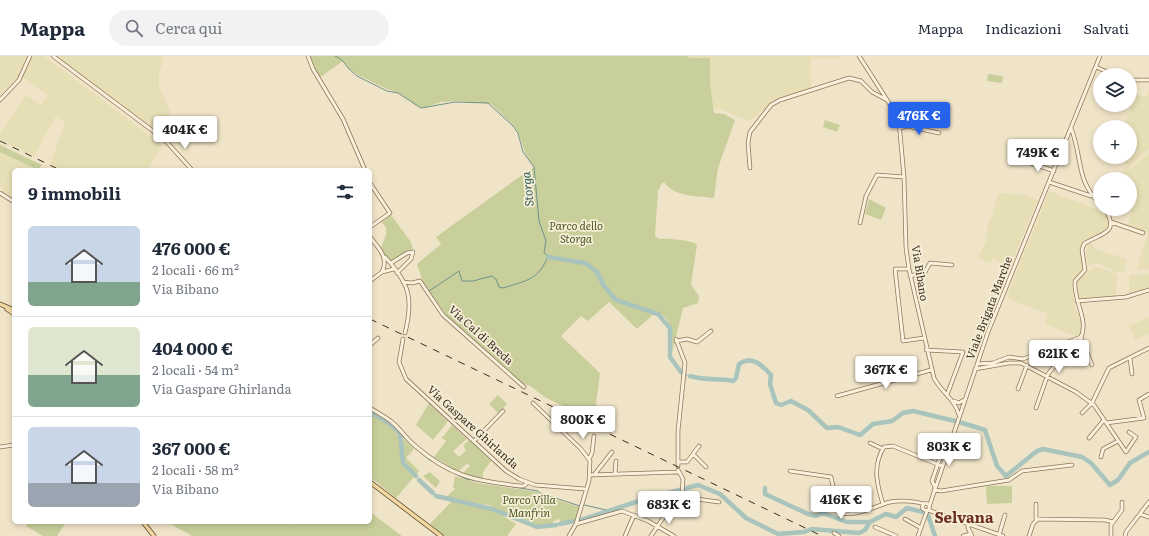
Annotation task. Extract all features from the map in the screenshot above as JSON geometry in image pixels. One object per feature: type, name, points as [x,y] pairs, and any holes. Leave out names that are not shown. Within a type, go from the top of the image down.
[{"type":"main road","points":[[1,305],[12,310]]},
{"type":"main road","points":[[1,305],[12,313]]},
{"type":"main road","points":[[372,484],[441,536]]},
{"type":"main road","points":[[145,524],[154,536]]},
{"type":"street","points":[[0,100],[19,80],[30,56]]},
{"type":"street","points":[[53,56],[165,140],[190,168]]},
{"type":"street","points":[[308,56],[313,69],[343,119],[363,168]]},
{"type":"street","name":"Via Bibano","points":[[859,56],[896,114],[900,128],[904,177],[906,248],[910,276],[926,350],[931,370],[938,386],[962,409]]},
{"type":"street","name":"Viale Brigata Marche","points":[[918,536],[964,400],[1001,299],[1050,182],[1100,56]]},
{"type":"street","points":[[750,168],[748,143],[750,132],[760,117],[777,101],[849,78],[861,81],[872,92],[888,100]]},
{"type":"street","points":[[1137,80],[1149,80]]},
{"type":"street","points":[[900,128],[907,126],[939,133]]},
{"type":"street","points":[[1071,128],[1078,149],[1084,182],[1088,192],[1093,197]]},
{"type":"street","points":[[1026,161],[1054,171]]},
{"type":"street","points":[[860,223],[866,196],[877,175],[904,177]]},
{"type":"street","points":[[1050,182],[1091,196]]},
{"type":"street","points":[[372,186],[390,213],[372,226]]},
{"type":"street","points":[[0,192],[12,201]]},
{"type":"street","points":[[1092,365],[1081,337],[1084,325],[1077,301],[1075,281],[1085,268],[1083,246],[1086,242],[1104,235],[1109,229],[1111,222],[1108,216]]},
{"type":"street","points":[[1111,222],[1143,233]]},
{"type":"street","points":[[372,240],[397,273],[407,291],[410,307],[405,333]]},
{"type":"street","points":[[390,264],[407,253],[414,252],[411,259],[397,273]]},
{"type":"street","points":[[382,272],[385,265],[384,257]]},
{"type":"street","name":"Via Bibano","points":[[910,276],[925,272],[930,263],[952,265]]},
{"type":"street","points":[[372,280],[382,272],[394,269]]},
{"type":"street","points":[[909,269],[895,269],[903,341],[924,338]]},
{"type":"street","name":"Via Cal di Breda","points":[[403,282],[412,283],[420,281],[443,315],[524,387]]},
{"type":"street","points":[[407,291],[412,283]]},
{"type":"street","points":[[1077,301],[1126,297],[1149,290]]},
{"type":"street","points":[[651,536],[672,504],[681,497],[683,488],[682,478],[678,467],[678,431],[685,364],[676,340],[687,339],[698,342],[711,332]]},
{"type":"street","points":[[977,364],[993,363],[1009,357],[1023,359],[1081,337]]},
{"type":"street","points":[[372,343],[378,338]]},
{"type":"street","name":"Via Gaspare Ghirlanda","points":[[403,339],[399,356],[400,367],[408,382],[510,474],[527,484],[573,488],[585,491]]},
{"type":"street","points":[[1082,413],[1092,403],[1109,368],[1149,348]]},
{"type":"street","points":[[926,350],[963,352],[947,395]]},
{"type":"street","points":[[1036,408],[1047,376],[1061,358],[1073,364]]},
{"type":"street","points":[[1130,358],[1132,374]]},
{"type":"street","points":[[1020,363],[1023,359]]},
{"type":"street","points":[[975,370],[1009,363],[1020,363],[1076,392],[1092,403],[1129,455]]},
{"type":"street","points":[[1018,388],[1027,366]]},
{"type":"street","points":[[837,396],[931,370]]},
{"type":"street","points":[[1106,423],[1144,418],[1139,400],[1149,394]]},
{"type":"street","name":"Via Bibano","points":[[951,399],[957,408],[959,416]]},
{"type":"street","points":[[955,402],[959,403],[964,400]]},
{"type":"street","points":[[533,403],[589,459],[592,475]]},
{"type":"street","points":[[957,408],[962,409]]},
{"type":"street","points":[[372,409],[394,423],[412,443],[429,457],[466,478],[484,482],[520,486],[527,484]]},
{"type":"street","points":[[474,441],[503,411]]},
{"type":"street","points":[[1089,438],[1104,420]]},
{"type":"street","points":[[1126,452],[1136,437],[1129,432]]},
{"type":"street","points":[[589,459],[592,453],[594,436]]},
{"type":"street","points":[[1101,457],[1104,448],[1118,441]]},
{"type":"street","name":"Viale Brigata Marche","points":[[934,490],[932,481],[937,464],[944,446],[950,443]]},
{"type":"street","points":[[870,444],[883,449]]},
{"type":"street","points":[[0,447],[12,445]]},
{"type":"street","points":[[883,504],[876,475],[878,461],[883,449],[888,445],[942,466]]},
{"type":"street","points":[[592,475],[678,467],[687,462],[699,446]]},
{"type":"street","points":[[569,536],[576,524],[585,491],[592,475],[612,452]]},
{"type":"street","points":[[693,454],[706,467]]},
{"type":"street","points":[[615,474],[616,461]]},
{"type":"street","points":[[934,490],[941,491],[1009,480],[1022,471],[1072,465]]},
{"type":"street","points":[[790,471],[831,477],[838,510],[840,512],[853,514],[893,501],[919,502],[927,508],[1003,536]]},
{"type":"street","points":[[681,497],[719,502]]},
{"type":"street","points":[[1111,536],[1113,522],[1122,510],[1122,502]]},
{"type":"street","points":[[1125,536],[1126,532],[1149,502]]},
{"type":"street","points":[[1029,536],[1036,520],[1036,504]]},
{"type":"street","points":[[576,524],[618,512],[634,515],[674,536]]},
{"type":"street","points":[[1140,514],[1149,517]]},
{"type":"street","points":[[625,536],[634,515]]},
{"type":"street","points":[[999,534],[1005,515]]},
{"type":"street","points":[[905,519],[921,528]]},
{"type":"street","points":[[1036,520],[1105,520],[1113,522]]},
{"type":"street","points":[[963,536],[971,535],[968,524]]},
{"type":"street","points":[[875,528],[896,536]]},
{"type":"street","points":[[834,533],[839,536]]},
{"type":"shaded area","points":[[0,56],[44,56],[162,145],[148,168],[59,168],[50,164],[65,123],[56,116],[34,156],[0,140],[0,133],[26,95],[41,105],[48,96],[20,75],[0,95]]},
{"type":"shaded area","points":[[57,56],[164,56],[159,75],[159,86],[170,111],[169,120],[161,134],[168,138],[166,140]]},
{"type":"shaded area","points":[[687,56],[838,56],[841,58],[811,59],[811,90],[780,102],[778,99],[772,101],[759,115],[748,121],[721,109],[714,109],[710,82]]},
{"type":"shaded area","points":[[1149,90],[1149,149],[1137,159],[1137,120],[1126,120],[1129,112],[1137,112],[1137,95],[1146,97]]},
{"type":"shaded area","points":[[0,152],[34,168],[12,168],[12,198],[4,194],[0,184]]},
{"type":"shaded area","points":[[1149,153],[1149,269],[1136,270],[1148,233],[1128,226],[1131,216],[1137,216],[1137,172],[1121,172],[1126,166],[1131,168]]},
{"type":"shaded area","points":[[1049,191],[1093,208],[1093,216],[1106,216],[1108,225],[1106,230],[1087,239],[1080,248],[1083,269],[1073,279],[1072,285],[1075,307],[1082,323],[1082,329],[1078,337],[1045,324],[1048,314],[1011,300],[1007,296]]},
{"type":"shaded area","points":[[998,193],[1024,195],[1038,200],[1010,266],[993,259],[991,263],[978,258],[986,241],[988,223],[992,217]]},
{"type":"shaded area","points":[[1091,242],[1095,249],[1127,259],[1124,272],[1116,272],[1097,263],[1089,266],[1086,255],[1087,244]]},
{"type":"shaded area","points":[[1098,267],[1117,274],[1116,296],[1079,299],[1076,284],[1078,279],[1093,268]]},
{"type":"shaded area","points":[[1149,274],[1149,287],[1129,294],[1129,275]]},
{"type":"shaded area","points":[[1149,317],[1149,334],[1135,340],[1129,326]]},
{"type":"green space","name":"Parco dello Storga","points":[[309,56],[688,56],[689,58],[710,58],[710,82],[714,113],[724,114],[735,120],[718,168],[714,198],[680,193],[669,188],[665,183],[662,183],[658,191],[655,236],[659,239],[673,239],[695,243],[697,245],[691,285],[699,296],[698,303],[683,308],[672,353],[672,332],[668,321],[664,316],[650,309],[649,312],[654,314],[637,329],[609,302],[588,321],[581,316],[561,336],[600,373],[594,420],[546,398],[530,386],[522,383],[449,319],[423,282],[417,264],[441,244],[436,237],[534,167],[525,153],[519,134],[514,126],[491,104],[457,101],[441,102],[423,108],[415,105],[399,93],[389,90],[358,75],[348,68],[343,61],[319,78]]},
{"type":"green space","points":[[988,74],[1003,76],[1002,83],[987,81]]},
{"type":"green space","points":[[825,120],[840,125],[837,132],[823,127]]},
{"type":"green space","points":[[0,145],[42,165],[40,168],[34,168],[0,152]]},
{"type":"green space","points":[[869,199],[886,208],[881,220],[865,214]]},
{"type":"green space","points":[[391,215],[411,242],[413,249],[391,262],[381,250],[387,232],[381,222]]},
{"type":"green space","points":[[498,395],[507,404],[498,413],[489,404]]},
{"type":"green space","points":[[429,403],[448,421],[433,440],[416,425]]},
{"type":"green space","points":[[372,414],[391,427],[414,449],[406,458],[419,471],[396,498],[372,479]]},
{"type":"green space","points":[[452,425],[467,439],[453,451],[459,457],[466,450],[463,446],[469,440],[491,461],[483,472],[483,481],[462,474],[470,466],[467,463],[458,472],[434,457],[446,441],[442,438]]},
{"type":"green space","points":[[430,472],[440,481],[436,488],[423,476]]},
{"type":"green space","name":"Parco Villa Manfrin","points":[[455,476],[477,483],[538,492],[538,494],[580,507],[576,519],[561,522],[559,519],[553,521],[553,524],[541,526],[509,516],[489,505],[449,499],[447,496],[455,489],[453,487]]},
{"type":"green space","points":[[986,486],[1012,486],[1012,503],[987,504]]},
{"type":"green space","points":[[452,501],[497,512],[516,524],[507,536],[444,536],[430,524]]},
{"type":"green space","points":[[372,514],[402,536],[192,536],[171,524],[292,524],[291,526],[292,524],[372,524]]},
{"type":"green space","points":[[28,524],[65,524],[57,536],[43,536],[26,526]]},
{"type":"waterway","name":"Storga","points":[[335,56],[342,60],[357,76],[387,91],[398,93],[421,108],[455,102],[488,103],[513,126],[518,133],[523,152],[534,167],[539,221],[546,241],[544,252],[548,257],[540,271],[525,281],[503,288],[499,287],[496,279],[492,276],[473,281],[462,281],[459,271],[429,291]]},
{"type":"waterway","points":[[548,257],[585,263],[597,272],[604,286],[616,300],[658,314],[670,328],[670,357],[685,375]]},
{"type":"waterway","points":[[690,376],[733,381],[736,378],[739,364],[744,361],[756,362],[771,375],[770,384],[776,403],[781,405],[791,401],[808,410],[827,428],[838,427],[860,435],[873,424],[892,421],[903,413],[913,411],[955,421]]},
{"type":"waterway","points":[[372,413],[387,422],[400,433],[403,463],[416,476]]},
{"type":"waterway","points":[[959,422],[985,430],[997,466],[1006,476],[1037,451],[1043,449],[1082,457],[1091,463],[1110,485],[1118,480],[1130,463],[1149,452]]},
{"type":"waterway","points":[[401,435],[408,441]]},
{"type":"waterway","points":[[413,446],[431,461]]},
{"type":"waterway","points":[[437,464],[466,479],[538,491],[540,493],[580,506]]},
{"type":"waterway","points":[[419,480],[433,493]]},
{"type":"waterway","points":[[578,521],[642,500],[698,485],[720,494],[746,518],[778,534],[804,532],[812,529],[859,533],[865,530],[870,522]]},
{"type":"waterway","points":[[765,488],[765,494],[808,514],[816,516],[825,514],[847,522],[870,522],[886,514],[896,517],[907,508],[923,512]]},
{"type":"waterway","points":[[436,496],[492,509],[537,527],[556,525]]},
{"type":"waterway","points":[[584,505],[611,511]]},
{"type":"waterway","points":[[928,515],[935,536]]},
{"type":"waterway","points":[[560,524],[574,521]]},
{"type":"railway","points":[[0,141],[56,168]]},
{"type":"railway","points":[[372,320],[822,536]]},
{"type":"district","name":"Selvana","points":[[964,518]]}]
